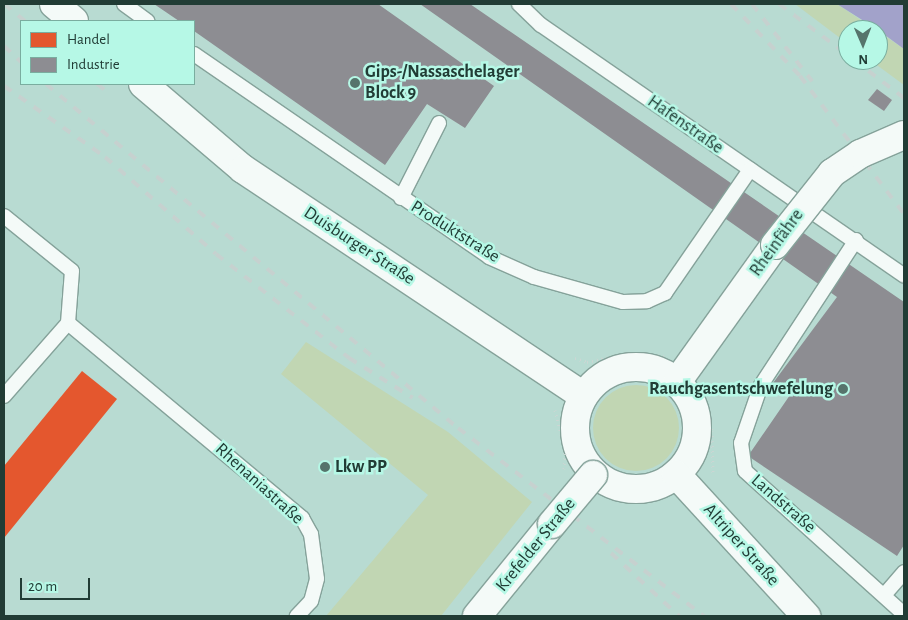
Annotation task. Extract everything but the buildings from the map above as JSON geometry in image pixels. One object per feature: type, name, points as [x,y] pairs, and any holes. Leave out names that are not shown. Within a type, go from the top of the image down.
[{"type":"street","points":[[54,4],[73,20]]},
{"type":"street","name":"Duisburger Straße","points":[[144,85],[243,169],[583,396]]},
{"type":"street","name":"Rheinfähre","points":[[677,382],[766,258],[832,173],[860,154],[904,135]]},
{"type":"street","points":[[625,367],[643,367],[677,382],[693,405],[697,433],[688,459],[676,474],[638,489],[622,488],[594,474],[584,461],[574,431],[583,396],[607,374],[625,367]]},
{"type":"street","name":"Krefelder Straße","points":[[477,616],[594,474]]},
{"type":"street","name":"Altriper Straße","points":[[676,474],[806,616]]},
{"type":"lane","points":[[124,4],[146,20]]},
{"type":"lane","points":[[510,4],[528,15]]},
{"type":"lane","name":"Hafenstraße","points":[[519,4],[528,15],[904,275]]},
{"type":"lane","name":"Produktstraße","points":[[195,55],[401,198],[490,257],[534,277],[623,302],[647,302],[665,293],[678,278],[750,170]]},
{"type":"lane","points":[[401,198],[439,122]]},
{"type":"lane","points":[[4,216],[72,271],[68,323],[4,396]]},
{"type":"lane","name":"Landstraße","points":[[856,240],[761,385],[741,443],[745,472],[886,593],[904,614]]},
{"type":"lane","name":"Rhenaniastraße","points":[[68,323],[302,518],[311,534],[317,578],[311,601],[298,616]]},
{"type":"lane","points":[[886,593],[904,572]]},
{"type":"path","points":[[574,358],[587,362],[628,353],[668,355]]},
{"type":"path","points":[[550,404],[560,415],[565,450]]},
{"type":"green space","points":[[795,4],[837,4],[861,20],[838,20],[838,36]]},
{"type":"green space","points":[[888,38],[904,49],[904,85],[884,70],[888,70]]},
{"type":"green space","points":[[306,342],[448,432],[532,502],[441,616],[326,616],[428,495],[281,374]]},
{"type":"green space","points":[[636,385],[652,388],[660,392],[672,404],[676,412],[679,428],[676,444],[672,452],[660,464],[652,468],[636,471],[620,468],[612,464],[600,452],[596,444],[593,428],[596,412],[600,404],[612,392],[620,388]]},
{"type":"water","points":[[837,4],[904,4],[904,49],[888,37],[888,20],[862,20]]},
{"type":"railway","points":[[4,4],[24,20]]},
{"type":"railway","points":[[731,4],[800,76],[904,214]]},
{"type":"railway","points":[[752,4],[812,81]]},
{"type":"railway","points":[[779,4],[838,48]]},
{"type":"railway","points":[[4,46],[20,61]]},
{"type":"railway","points":[[867,70],[904,98]]},
{"type":"railway","points":[[47,85],[458,428],[704,616]]},
{"type":"railway","points":[[98,85],[109,93]]},
{"type":"railway","points":[[4,86],[105,157],[216,254],[349,358],[413,398]]},
{"type":"railway","points":[[611,553],[679,616]]},
{"type":"place","name":"Gips-/Nassaschelager Block 9","points":[[355,83]]},
{"type":"place","name":"Rauchgasentschwefelung","points":[[843,389]]},
{"type":"place","name":"Lkw PP","points":[[325,467]]}]
